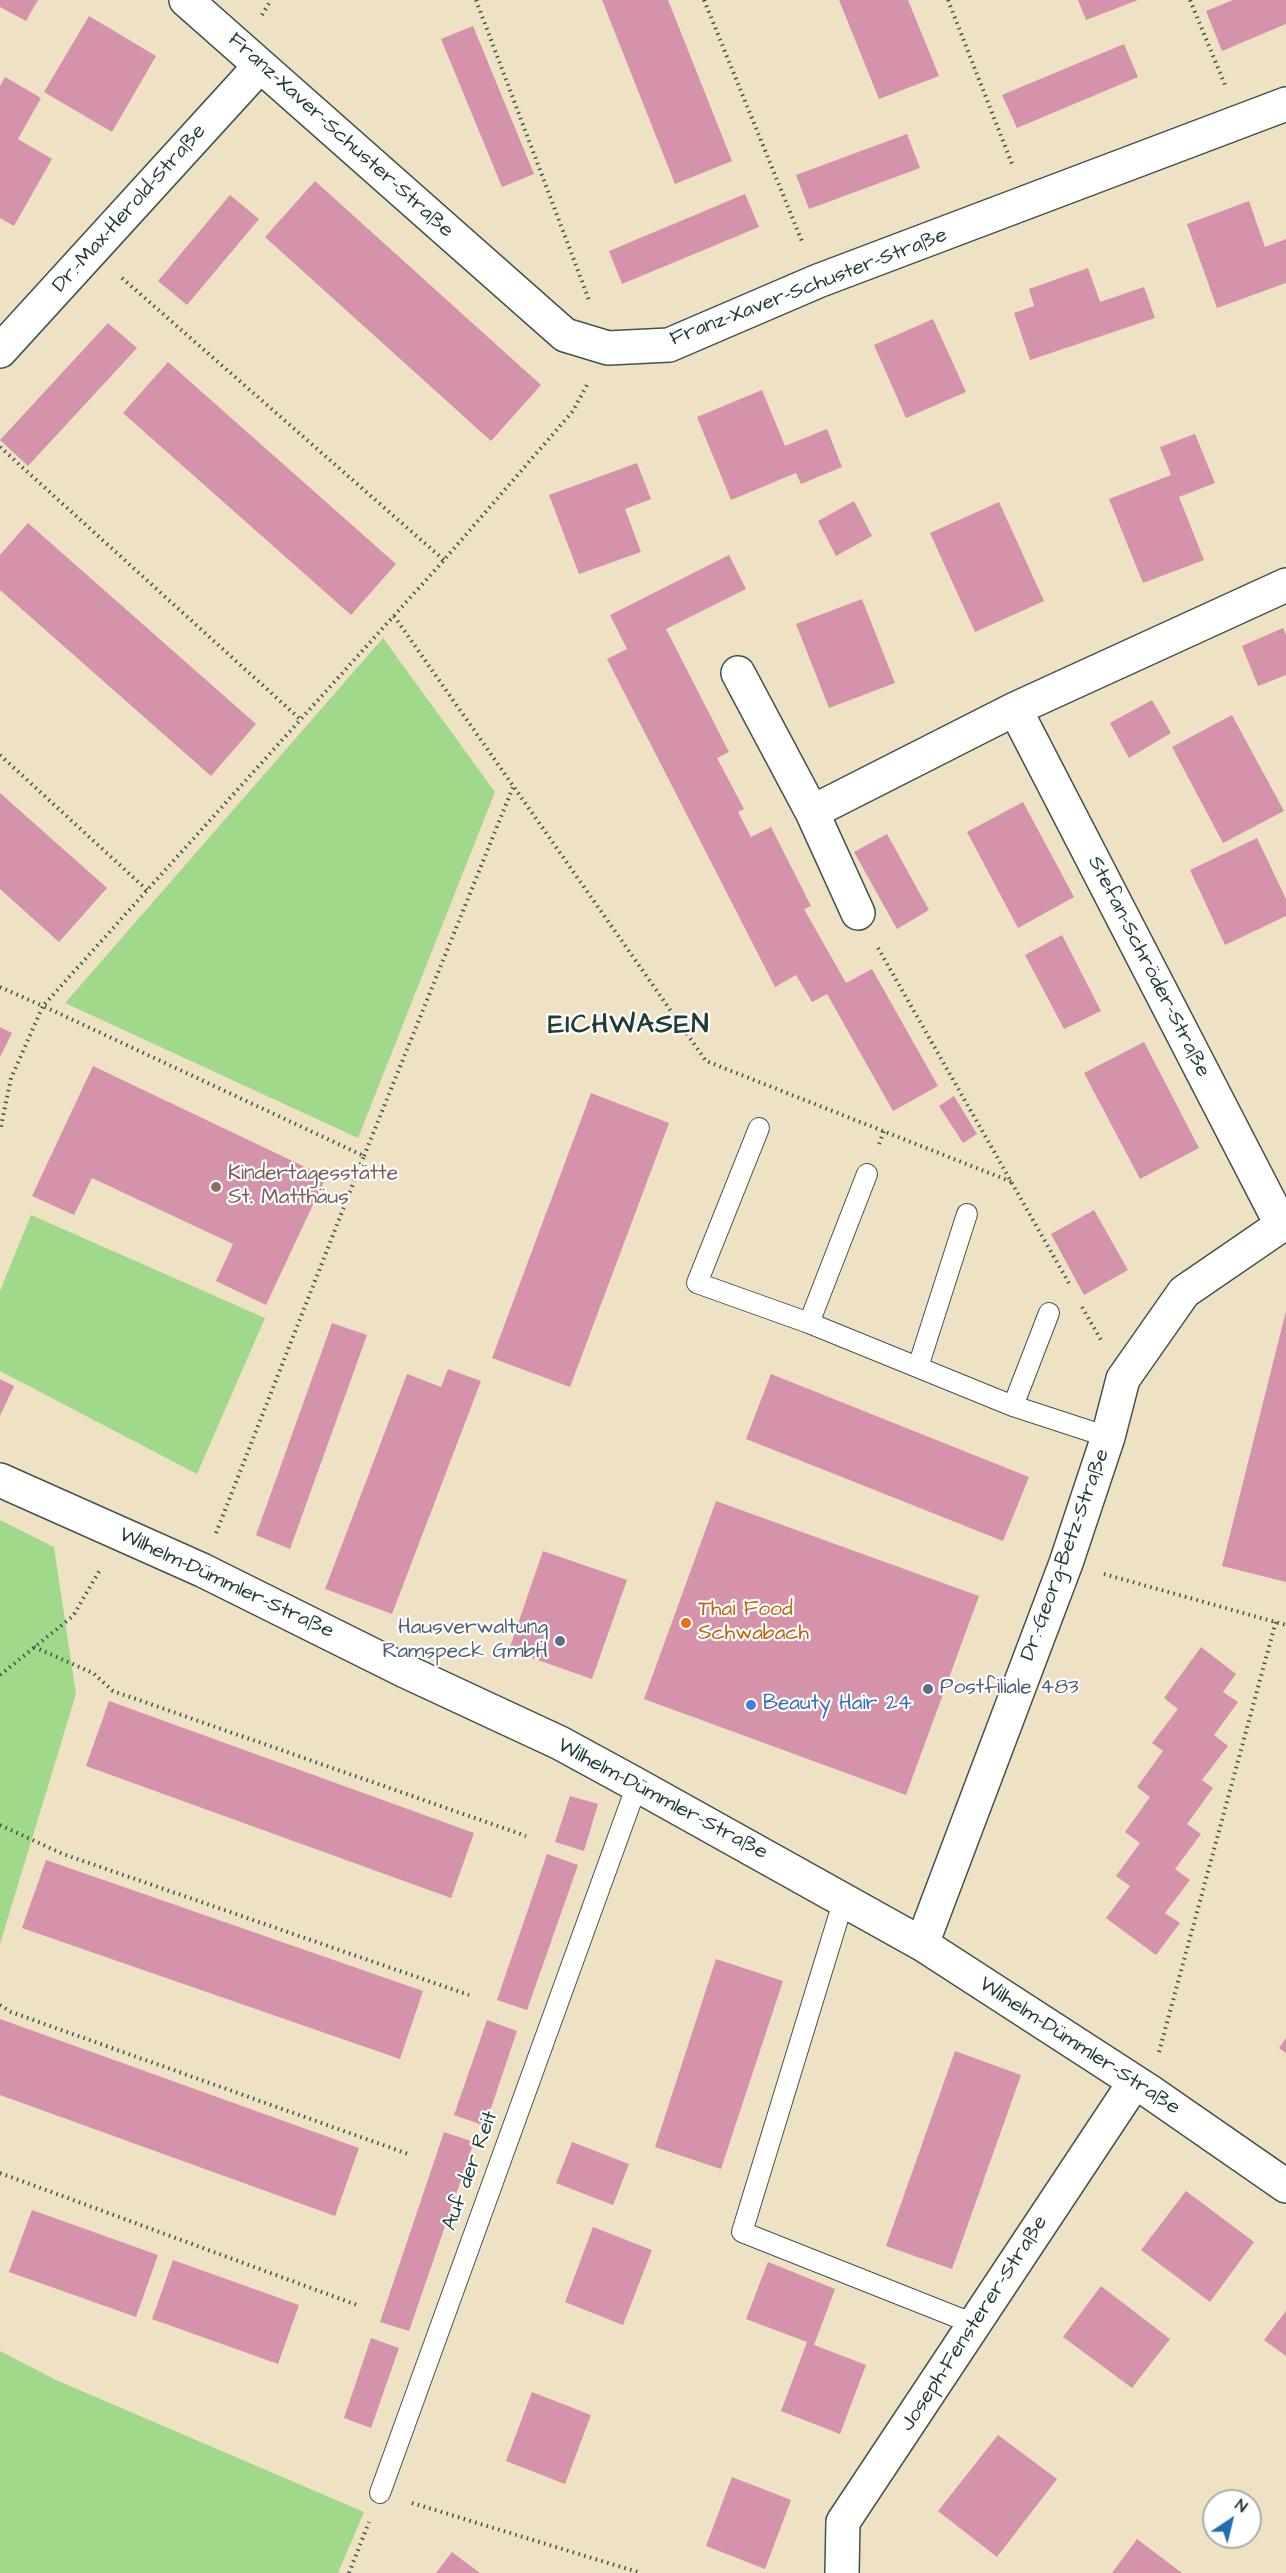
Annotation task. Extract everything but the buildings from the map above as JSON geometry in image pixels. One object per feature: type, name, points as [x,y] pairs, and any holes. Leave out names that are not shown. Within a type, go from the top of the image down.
[{"type":"street","name":"Franz-Xaver-Schuster-Straße","points":[[186,0],[565,335],[608,348],[669,345],[818,281],[1286,104]]},
{"type":"street","name":"Dr.-Max-Herold-Straße","points":[[0,351],[260,66]]},
{"type":"street","points":[[812,812],[1015,709],[1286,585]]},
{"type":"street","points":[[738,673],[812,812],[858,913]]},
{"type":"street","name":"Stefan-Schröder-Straße","points":[[1015,709],[1284,1223]]},
{"type":"street","name":"Dr.-Georg-Betz-Straße","points":[[922,1944],[1066,1563],[1108,1437],[1123,1379],[1184,1292],[1284,1223]]},
{"type":"street","name":"Wilhelm-Dümmler-Straße","points":[[0,1480],[202,1570],[403,1670],[560,1743],[637,1785],[922,1944],[1141,2087],[1286,2186]]},
{"type":"street","name":"Joseph-Fensterer-Straße","points":[[842,2573],[843,2522],[974,2324],[1141,2087]]},
{"type":"lane","points":[[759,1128],[697,1282],[809,1323],[1013,1406],[1108,1437]]},
{"type":"lane","points":[[809,1323],[867,1174]]},
{"type":"lane","points":[[918,1367],[967,1214]]},
{"type":"lane","points":[[1013,1406],[1049,1313]]},
{"type":"lane","name":"Auf der Reit","points":[[380,2493],[637,1785]]},
{"type":"lane","points":[[844,1899],[742,2232],[974,2324]]},
{"type":"path","points":[[0,1131],[11,1078],[43,1006],[444,560],[573,411],[608,348],[476,0]]},
{"type":"path","points":[[704,0],[818,281]]},
{"type":"path","points":[[948,0],[1028,203]]},
{"type":"path","points":[[1190,0],[1240,122]]},
{"type":"path","points":[[92,252],[444,560]]},
{"type":"path","points":[[0,447],[301,720]]},
{"type":"path","points":[[394,616],[706,1061],[1012,1182]]},
{"type":"path","points":[[0,755],[147,890]]},
{"type":"path","points":[[202,1570],[364,1156],[514,786]]},
{"type":"path","points":[[858,913],[1074,1292]]},
{"type":"path","points":[[0,987],[364,1156]]},
{"type":"path","points":[[1079,1302],[1123,1379]]},
{"type":"path","points":[[0,1675],[72,1616],[121,1534]]},
{"type":"path","points":[[1066,1563],[1286,1625]]},
{"type":"path","points":[[1141,2087],[1276,1621]]},
{"type":"path","points":[[34,1647],[93,1672],[113,1691],[526,1836]]},
{"type":"path","points":[[0,1825],[63,1854],[469,1995]]},
{"type":"path","points":[[0,2005],[11,2012],[411,2155]]},
{"type":"path","points":[[0,2173],[357,2305]]},
{"type":"path","points":[[349,2573],[380,2493],[641,2573]]},
{"type":"green space","points":[[383,638],[495,792],[358,1138],[65,1003]]},
{"type":"green space","points":[[31,1215],[265,1318],[197,1474],[0,1371],[0,1291]]},
{"type":"green space","points":[[0,1520],[54,1547],[76,1694],[0,1944]]},
{"type":"green space","points":[[0,2351],[56,2380],[364,2512],[338,2573],[0,2573]]},
{"type":"place","name":"Kindertagesstätte St. Matthäus","points":[[216,1187]]},
{"type":"place","name":"Thai Food Schwabach","points":[[686,1623]]},
{"type":"place","name":"Hausverwaltung Ramspeck GmbH","points":[[560,1641]]},
{"type":"place","name":"Postfiliale 483","points":[[928,1689]]},
{"type":"place","name":"Beauty Hair 24","points":[[751,1705]]},
{"type":"district","name":"EICHWASEN","points":[[629,1026]]}]
